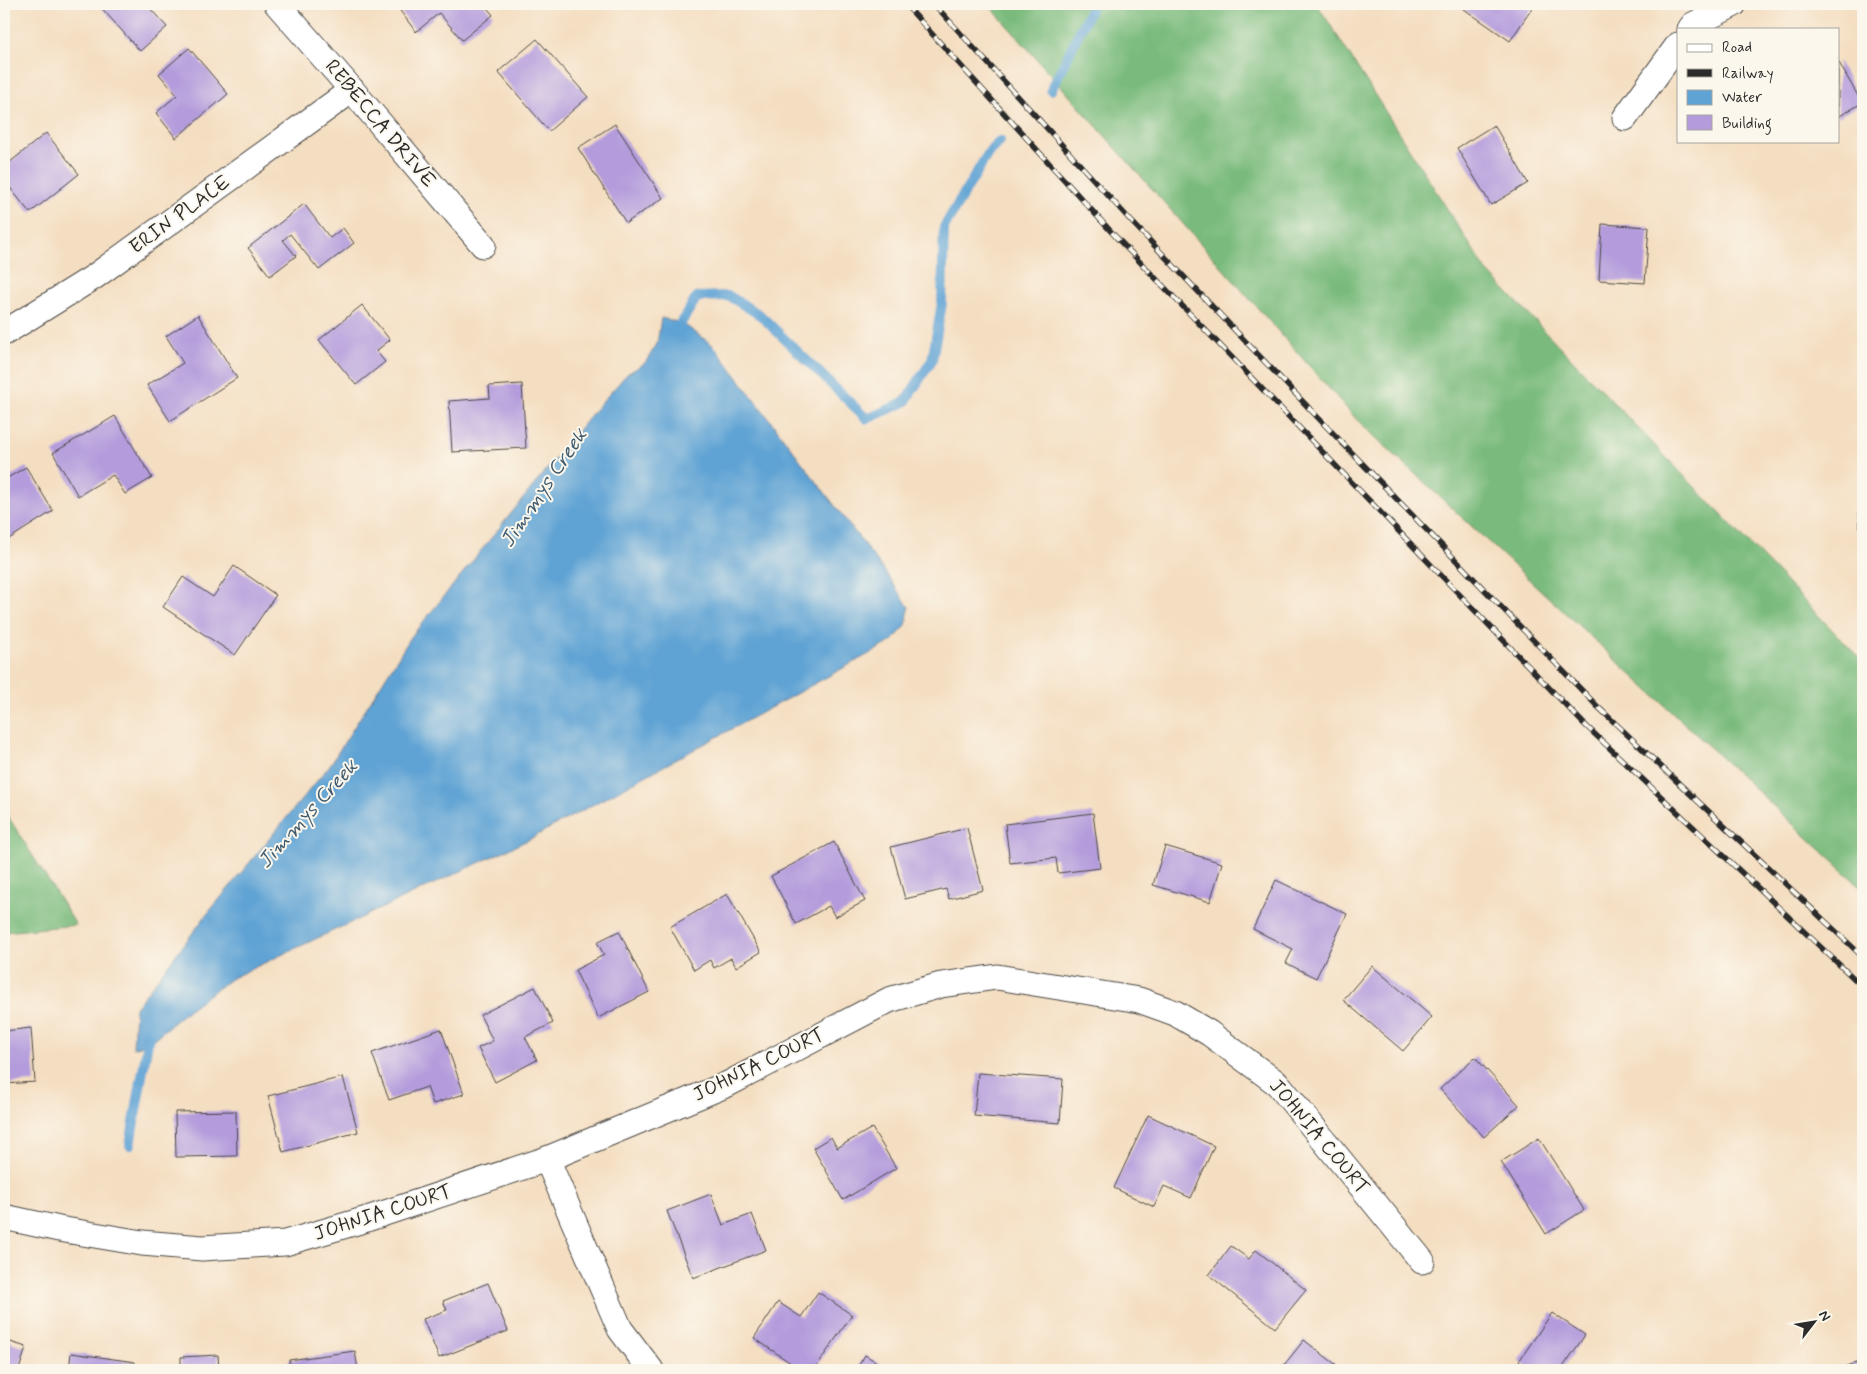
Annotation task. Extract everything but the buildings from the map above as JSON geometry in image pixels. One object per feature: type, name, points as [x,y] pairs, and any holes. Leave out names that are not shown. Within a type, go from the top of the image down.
[{"type":"street","name":"REBECCA DRIVE","points":[[277,4],[483,245]]},
{"type":"street","points":[[1691,28],[1693,25],[1734,4]]},
{"type":"street","points":[[1625,118],[1677,46]]},
{"type":"street","name":"ERIN PLACE","points":[[4,334],[94,277],[352,90]]},
{"type":"street","name":"JOHNIA COURT","points":[[4,1217],[59,1229],[159,1244],[202,1248],[285,1243],[367,1219],[547,1158],[728,1084],[889,1000],[941,985],[997,977],[1139,1000],[1175,1014],[1209,1034],[1278,1084],[1422,1261]]},
{"type":"street","points":[[547,1158],[620,1329],[651,1370]]},
{"type":"green space","points":[[988,4],[1317,4],[1486,270],[1863,662],[1863,889],[1358,421]]},
{"type":"green space","points":[[4,810],[76,925],[4,932]]},
{"type":"water","points":[[661,318],[682,323],[714,346],[885,572],[909,607],[906,626],[891,642],[530,839],[232,978],[189,1009],[149,1043],[133,1048],[135,1008],[204,918],[330,765],[411,637],[594,411],[627,374],[645,363],[657,344]]},
{"type":"waterway","name":"Jimmys Creek","points":[[1051,90],[1093,4]]},
{"type":"waterway","name":"Jimmys Creek","points":[[674,334],[697,297],[729,296],[760,315],[867,419],[905,402],[932,360],[942,303],[944,227],[989,152],[1000,141]]},
{"type":"waterway","name":"Jimmys Creek","points":[[130,1145],[150,1030]]},
{"type":"railway","points":[[905,4],[1116,237],[1583,723],[1863,987]]},
{"type":"railway","points":[[934,4],[1132,222],[1598,707],[1863,957]]}]
